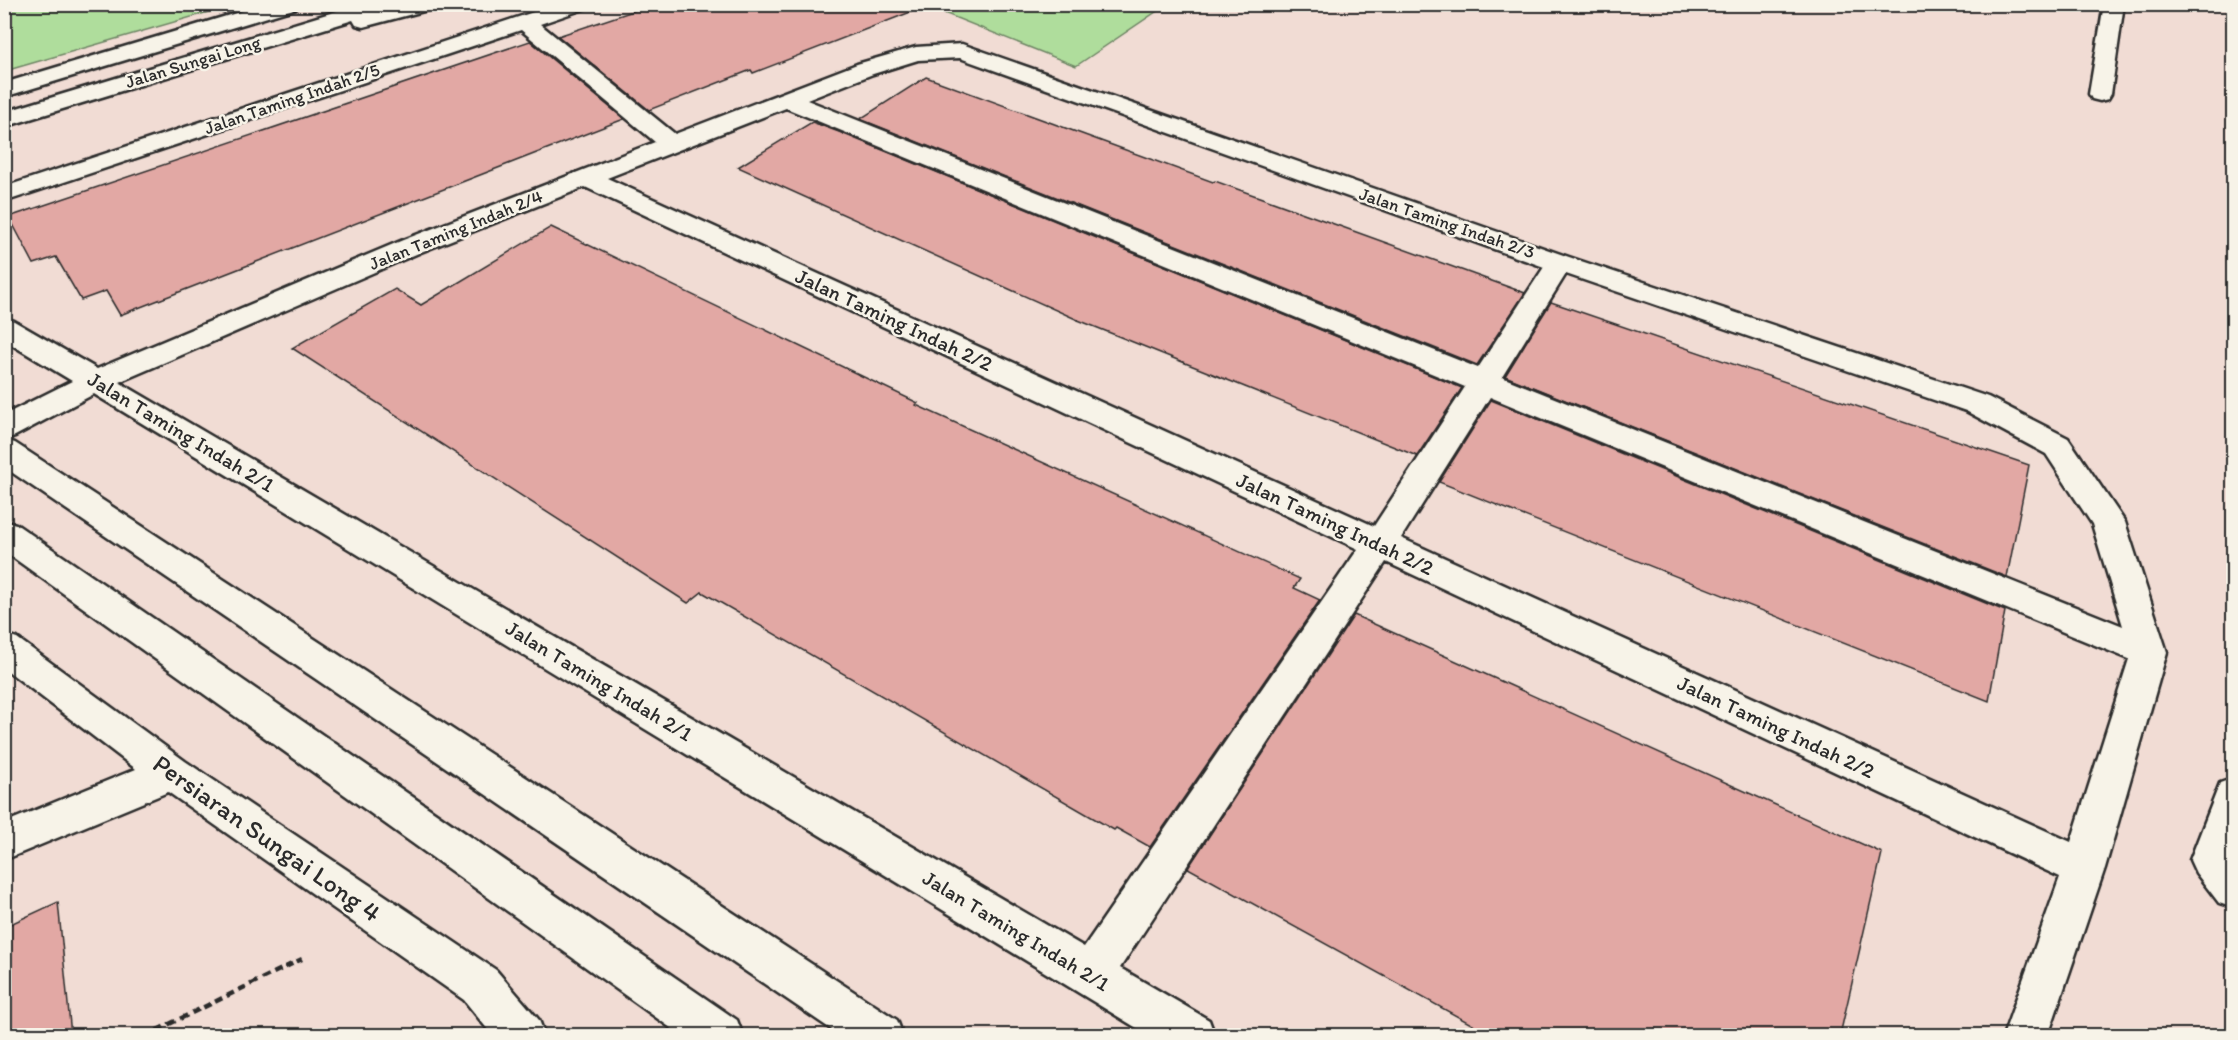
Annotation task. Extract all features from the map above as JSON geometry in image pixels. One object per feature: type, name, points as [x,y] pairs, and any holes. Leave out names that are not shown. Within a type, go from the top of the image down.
[{"type":"street","name":"Jalan Sungai Long","points":[[4,90],[290,4]]},
{"type":"street","name":"Jalan Sungai Long","points":[[4,120],[382,4]]},
{"type":"street","points":[[192,63],[428,4]]},
{"type":"street","name":"Jalan Taming Indah 2/5","points":[[4,195],[580,4]]},
{"type":"street","points":[[2100,94],[2114,4]]},
{"type":"street","points":[[524,22],[672,144]]},
{"type":"street","name":"Jalan Taming Indah 2/3","points":[[916,54],[962,51],[1560,262],[1977,404],[2057,446],[2108,522],[2149,652]]},
{"type":"street","name":"Jalan Taming Indah 2/4","points":[[4,428],[95,381],[412,246],[865,69],[916,54]]},
{"type":"street","points":[[788,100],[2149,652],[2084,868],[2025,1035]]},
{"type":"street","name":"Jalan Taming Indah 2/2","points":[[586,178],[2084,868]]},
{"type":"street","points":[[1090,975],[1379,545],[1560,262]]},
{"type":"street","name":"Jalan Taming Indah 2/1","points":[[4,327],[1192,1035]]},
{"type":"street","points":[[4,451],[880,1035]]},
{"type":"street","points":[[4,533],[721,1035]]},
{"type":"street","name":"Persiaran Sungai Long 4","points":[[4,648],[171,773],[480,985],[523,1035]]},
{"type":"street","points":[[4,842],[171,773]]},
{"type":"street","points":[[2234,795],[2211,860],[2234,888]]},
{"type":"path","points":[[145,1035],[302,959]]},
{"type":"green space","points":[[5,4],[233,4],[233,5],[5,71]]},
{"type":"green space","points":[[1166,4],[1076,66],[924,5]]},
{"type":"building","points":[[654,4],[920,4],[921,8],[753,73],[751,70],[649,110],[558,36]]},
{"type":"building","points":[[530,41],[624,119],[120,315],[106,291],[81,300],[56,257],[34,264],[9,217]]},
{"type":"building","points":[[926,77],[1525,293],[1477,365],[860,119]]},
{"type":"building","points":[[812,122],[1462,388],[1417,456],[1078,320],[738,167]]},
{"type":"building","points":[[551,227],[918,403],[916,405],[1300,579],[1294,588],[1320,600],[1150,847],[1116,828],[1114,830],[702,592],[688,603],[292,348],[395,289],[421,305]]},
{"type":"building","points":[[1551,302],[2029,465],[2007,577],[1505,376]]},
{"type":"building","points":[[1491,400],[2005,611],[1989,701],[1439,482]]},
{"type":"building","points":[[1354,615],[1882,853],[1840,1035],[1491,1035],[1188,868]]},
{"type":"building","points":[[58,902],[71,1035],[4,1035],[4,927]]}]
